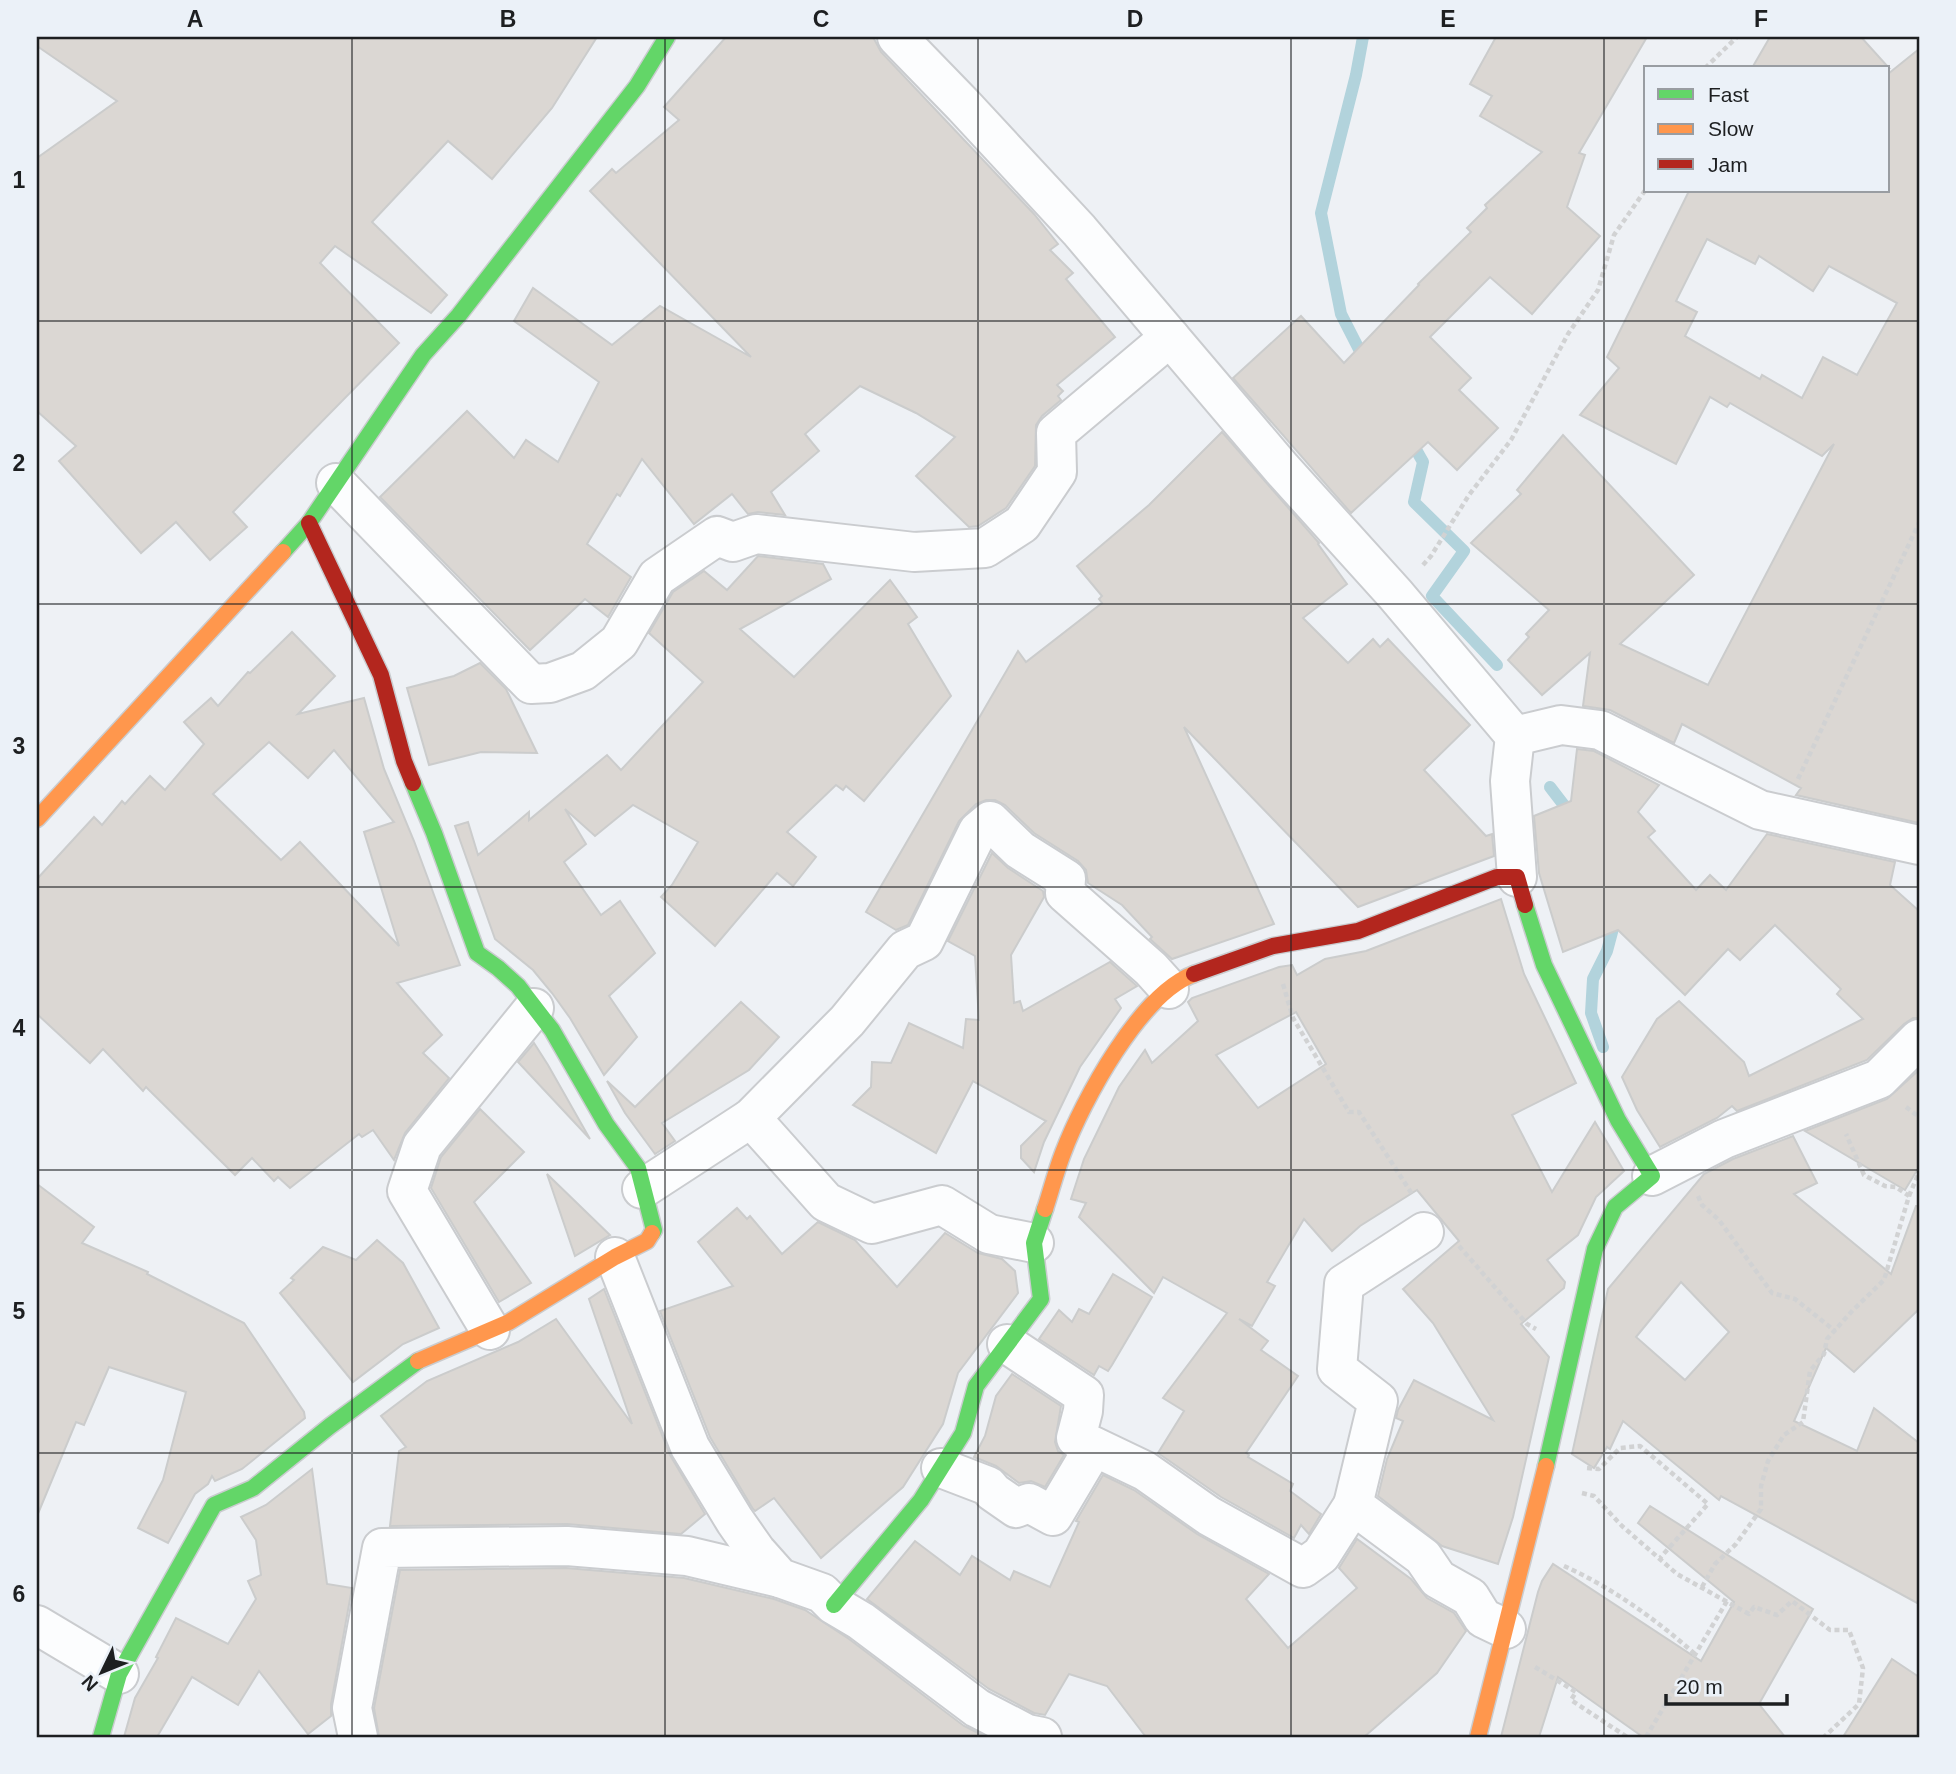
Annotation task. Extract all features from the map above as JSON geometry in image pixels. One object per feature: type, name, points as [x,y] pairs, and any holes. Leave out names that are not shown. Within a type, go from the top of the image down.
[{"type":"street","points":[[37,819],[309,523],[423,355],[459,314],[637,86],[667,37]]},
{"type":"street","points":[[897,37],[1079,230],[1282,469],[1395,594],[1515,736],[1510,781],[1517,877],[1544,965],[1618,1120],[1667,1169]]},
{"type":"street","points":[[336,483],[531,684],[551,682],[583,671],[619,642],[657,577],[717,536],[733,542],[756,534],[914,552],[985,548],[1022,524],[1057,472],[1056,433],[1170,337]]},
{"type":"street","points":[[101,1737],[119,1674],[214,1505],[253,1488],[416,1362],[509,1322],[615,1257],[647,1241],[654,1230],[653,1217],[642,1189],[638,1168],[607,1126],[575,1066],[524,993],[491,961],[477,953],[434,833],[404,761],[380,675],[309,523]]},
{"type":"street","points":[[1515,736],[1560,725],[1600,730],[1759,810],[1919,845]]},
{"type":"street","points":[[642,1189],[751,1118],[847,1020],[905,950],[924,941],[978,831],[990,821],[1020,850],[1066,879],[1065,893],[1151,969],[1169,989]]},
{"type":"street","points":[[834,1605],[921,1500],[963,1433],[976,1386],[1041,1298],[1034,1243],[1064,1150],[1100,1076],[1147,1007],[1181,979],[1273,946],[1358,931],[1497,877],[1517,877]]},
{"type":"street","points":[[490,1330],[407,1191],[422,1146],[534,1007]]},
{"type":"street","points":[[1478,1737],[1498,1632],[1527,1549],[1595,1249],[1615,1207],[1667,1169],[1724,1139],[1879,1079],[1919,1039]]},
{"type":"street","points":[[751,1118],[826,1202],[872,1224],[942,1205],[989,1234],[1034,1243]]},
{"type":"street","points":[[1007,1344],[1084,1395],[1076,1438],[1145,1471],[1209,1516],[1303,1568],[1321,1555],[1353,1505],[1378,1401],[1337,1369],[1343,1284],[1424,1232]]},
{"type":"street","points":[[615,1257],[690,1447],[735,1521],[756,1551],[780,1578]]},
{"type":"street","points":[[941,1468],[988,1486],[1016,1508],[1029,1503],[1053,1516],[1094,1447]]},
{"type":"street","points":[[1353,1505],[1423,1557],[1438,1579],[1470,1597],[1483,1618],[1498,1632]]},
{"type":"street","points":[[358,1737],[352,1708],[382,1548],[567,1546],[687,1556],[780,1578],[822,1592],[834,1605],[861,1621],[977,1708],[1027,1734],[1042,1737]]},
{"type":"street","points":[[37,1625],[119,1674]]},
{"type":"path","points":[[1707,66],[1737,37]]},
{"type":"path","points":[[1431,556],[1469,495],[1511,440],[1568,334],[1598,290],[1614,235],[1644,192]]},
{"type":"path","points":[[1781,815],[1919,523]]},
{"type":"path","points":[[1273,946],[1293,1018],[1349,1112],[1359,1112],[1414,1197],[1424,1232],[1457,1244],[1527,1324],[1535,1327],[1543,1338]]},
{"type":"path","points":[[1830,1099],[1864,1175],[1885,1186],[1895,1187],[1909,1196]]},
{"type":"path","points":[[1667,1169],[1718,1220],[1772,1293],[1795,1299],[1835,1331]]},
{"type":"path","points":[[1702,1587],[1715,1564],[1736,1544],[1761,1509],[1761,1486],[1768,1461],[1784,1435],[1803,1422],[1810,1371],[1825,1354],[1828,1339],[1884,1280],[1909,1196],[1919,1172]]},
{"type":"path","points":[[1550,1448],[1567,1455],[1576,1466],[1599,1469],[1620,1448],[1640,1446],[1708,1504],[1660,1558]]},
{"type":"path","points":[[1542,1484],[1594,1496],[1622,1526],[1677,1574],[1749,1614],[1754,1607],[1777,1615],[1792,1601],[1830,1630],[1849,1630],[1863,1668],[1859,1704],[1824,1737]]},
{"type":"path","points":[[1527,1549],[1583,1574],[1664,1627],[1696,1655]]},
{"type":"path","points":[[1646,1737],[1727,1601]]},
{"type":"path","points":[[1498,1632],[1543,1670],[1576,1692],[1571,1700],[1627,1737]]},
{"type":"building","points":[[37,37],[597,37],[552,108],[492,179],[448,141],[372,222],[447,295],[431,313],[335,246],[320,263],[399,343],[233,512],[247,527],[210,560],[176,522],[141,553],[59,461],[76,446],[37,411],[37,158],[117,101],[37,46]]},
{"type":"building","points":[[726,37],[873,37],[881,52],[1034,214],[1058,244],[1050,250],[1073,273],[1066,279],[1115,337],[1057,385],[1063,391],[1058,396],[1061,400],[1042,416],[1036,425],[1035,466],[1006,508],[978,526],[969,527],[916,476],[955,437],[916,413],[860,386],[805,434],[819,451],[771,492],[785,515],[758,512],[748,514],[732,494],[694,524],[642,459],[587,544],[631,577],[608,617],[585,599],[530,650],[380,497],[467,411],[514,458],[526,440],[558,462],[599,382],[514,321],[533,288],[612,345],[660,306],[751,357],[590,191],[612,169],[616,173],[679,120],[664,107]]},
{"type":"building","points":[[1496,37],[1647,37],[1579,153],[1585,155],[1567,207],[1600,236],[1532,314],[1490,277],[1430,337],[1471,378],[1459,390],[1498,428],[1457,470],[1428,442],[1351,513],[1233,378],[1301,316],[1344,363],[1471,232],[1467,228],[1487,208],[1485,205],[1542,152],[1480,116],[1492,96],[1470,84]]},
{"type":"building","points":[[1770,37],[1861,37],[1887,66],[1753,66]]},
{"type":"building","points":[[1919,49],[1919,823],[1796,795],[1801,788],[1682,724],[1674,743],[1610,710],[1583,706],[1590,653],[1542,695],[1508,660],[1529,637],[1526,634],[1549,610],[1471,543],[1521,494],[1517,490],[1563,435],[1694,575],[1620,644],[1708,685],[1834,444],[1822,456],[1730,403],[1727,407],[1710,397],[1676,464],[1580,415],[1619,368],[1607,357],[1689,192],[1890,192],[1890,72]],"holes":[[[1707,239],[1755,264],[1759,256],[1813,291],[1829,266],[1897,303],[1857,375],[1823,357],[1802,398],[1762,375],[1760,379],[1685,336],[1697,312],[1676,301]]]},
{"type":"building","points":[[1222,432],[1319,543],[1347,584],[1303,618],[1348,663],[1373,639],[1380,647],[1388,639],[1470,725],[1424,770],[1486,836],[1492,834],[1494,856],[1358,907],[1184,727],[1274,924],[1172,959],[1150,939],[1152,937],[1122,905],[1088,883],[1086,870],[1078,861],[1034,833],[1005,805],[995,800],[976,804],[959,821],[908,925],[896,930],[866,912],[1018,651],[1026,662],[1102,603],[1099,599],[1102,596],[1077,566],[1149,505]]},
{"type":"building","points":[[758,556],[823,564],[831,579],[740,629],[794,677],[890,580],[917,617],[908,624],[951,696],[864,801],[846,786],[843,790],[836,785],[787,832],[816,857],[793,886],[777,873],[715,946],[661,897],[672,885],[698,842],[633,805],[595,836],[565,809],[586,844],[564,862],[601,915],[620,901],[655,953],[609,996],[637,1037],[604,1075],[552,993],[533,970],[495,939],[455,826],[468,822],[478,855],[529,812],[529,820],[607,755],[621,770],[703,682],[649,633],[673,592],[704,571],[727,590]]},
{"type":"building","points":[[292,632],[335,676],[298,714],[364,698],[384,769],[460,965],[397,983],[442,1035],[423,1053],[449,1078],[405,1133],[394,1160],[373,1130],[362,1137],[359,1134],[290,1188],[278,1177],[274,1181],[252,1158],[235,1175],[146,1087],[143,1091],[103,1049],[90,1063],[37,1014],[37,879],[94,817],[102,825],[122,801],[125,804],[150,776],[165,790],[204,744],[184,722],[211,698],[218,706],[248,672]],"holes":[[[269,742],[308,778],[334,750],[394,822],[364,832],[399,946],[300,842],[281,860],[213,794]]]},
{"type":"building","points":[[480,663],[506,689],[537,753],[481,752],[429,765],[407,688],[454,676]]},
{"type":"building","points":[[1577,749],[1594,751],[1659,785],[1638,812],[1655,831],[1648,837],[1696,890],[1710,875],[1726,890],[1767,834],[1895,862],[1890,885],[1919,911],[1919,1018],[1913,1018],[1904,1024],[1867,1060],[1737,1111],[1732,1106],[1717,1118],[1660,1147],[1637,1110],[1622,1077],[1657,1019],[1679,1001],[1744,1062],[1749,1076],[1863,1019],[1837,994],[1841,989],[1775,925],[1740,960],[1728,949],[1685,995],[1618,930],[1563,952],[1539,873],[1534,816],[1571,801]]},
{"type":"building","points":[[992,853],[1008,868],[1043,891],[1044,897],[1011,955],[1014,1003],[1020,1001],[1023,1011],[1110,962],[1137,986],[1115,999],[1121,1008],[1080,1067],[1044,1142],[1034,1172],[1021,1158],[1021,1146],[1046,1121],[973,1081],[936,1153],[853,1105],[871,1087],[872,1062],[891,1063],[909,1023],[963,1048],[966,1019],[979,1020],[975,956],[948,941]]},
{"type":"building","points":[[1501,899],[1524,974],[1576,1083],[1512,1115],[1552,1192],[1595,1122],[1624,1171],[1596,1197],[1578,1235],[1547,1260],[1565,1282],[1564,1288],[1521,1324],[1549,1357],[1513,1517],[1498,1564],[1442,1546],[1378,1496],[1387,1459],[1403,1421],[1396,1418],[1398,1410],[1414,1380],[1493,1420],[1433,1323],[1403,1289],[1459,1241],[1417,1190],[1360,1226],[1332,1251],[1304,1219],[1267,1282],[1275,1286],[1252,1326],[1239,1319],[1268,1341],[1261,1350],[1298,1376],[1246,1453],[1248,1457],[1293,1484],[1290,1491],[1321,1514],[1309,1534],[1301,1525],[1294,1538],[1221,1497],[1158,1453],[1184,1411],[1163,1398],[1227,1313],[1163,1277],[1154,1293],[1079,1217],[1086,1203],[1071,1199],[1084,1159],[1119,1087],[1145,1050],[1152,1063],[1198,1021],[1188,1002],[1192,998],[1279,967],[1292,965],[1297,975],[1325,959],[1366,951]],"holes":[[[1296,1012],[1326,1064],[1258,1108],[1216,1055]]]},
{"type":"building","points":[[741,1002],[779,1037],[749,1070],[662,1123],[675,1141],[655,1154],[625,1113],[607,1081],[635,1107]]},
{"type":"building","points":[[534,1043],[548,1065],[590,1139],[518,1062]]},
{"type":"building","points":[[1919,1070],[1919,1167],[1905,1190],[1805,1131],[1887,1099]]},
{"type":"building","points":[[480,1109],[524,1152],[474,1202],[531,1283],[499,1302],[431,1188],[441,1157]]},
{"type":"building","points":[[1793,1136],[1817,1183],[1794,1194],[1891,1274],[1916,1206],[1919,1206],[1919,1309],[1854,1372],[1826,1348],[1794,1421],[1857,1451],[1874,1408],[1919,1443],[1919,1604],[1721,1496],[1719,1500],[1623,1421],[1610,1449],[1607,1447],[1594,1468],[1572,1454],[1608,1289],[1704,1174],[1733,1159]],"holes":[[[1681,1282],[1729,1332],[1685,1380],[1636,1337]]]},
{"type":"building","points":[[547,1174],[610,1235],[575,1256]]},
{"type":"building","points":[[37,1184],[94,1227],[82,1243],[148,1272],[147,1274],[244,1323],[304,1412],[305,1418],[242,1469],[215,1481],[212,1476],[208,1484],[195,1494],[168,1543],[138,1528],[163,1480],[186,1392],[109,1367],[84,1425],[76,1422],[37,1516]]},
{"type":"building","points":[[737,1208],[747,1219],[750,1216],[782,1254],[818,1222],[855,1240],[897,1287],[945,1233],[978,1253],[1002,1259],[1015,1271],[1018,1293],[958,1373],[943,1424],[903,1487],[821,1558],[774,1498],[755,1511],[753,1509],[710,1437],[660,1311],[733,1286],[698,1242]]},
{"type":"building","points":[[377,1240],[403,1263],[439,1328],[403,1344],[353,1382],[280,1293],[294,1280],[291,1278],[323,1247],[356,1260]]},
{"type":"building","points":[[1113,1274],[1152,1297],[1108,1371],[1099,1366],[1094,1375],[1039,1339],[1059,1310],[1072,1322],[1079,1309],[1089,1314]]},
{"type":"building","points":[[604,1289],[670,1455],[705,1514],[681,1534],[567,1524],[390,1526],[399,1451],[406,1447],[381,1416],[427,1381],[518,1342],[556,1319],[632,1424],[589,1299]]},
{"type":"building","points":[[1012,1374],[1061,1406],[1055,1442],[1058,1451],[1064,1455],[1045,1487],[1031,1481],[1019,1483],[996,1466],[974,1457],[985,1436],[996,1396]]},
{"type":"building","points":[[312,1469],[327,1584],[352,1588],[331,1716],[308,1734],[259,1671],[238,1705],[192,1677],[157,1737],[124,1737],[135,1698],[158,1658],[156,1657],[176,1618],[228,1644],[256,1599],[248,1581],[261,1575],[256,1540],[241,1517],[266,1505]]},
{"type":"building","points":[[1103,1475],[1134,1490],[1197,1534],[1269,1574],[1246,1599],[1288,1648],[1357,1588],[1339,1568],[1357,1539],[1411,1579],[1427,1598],[1454,1613],[1466,1631],[1437,1673],[1364,1737],[1146,1737],[1107,1686],[1069,1674],[1045,1715],[1034,1713],[989,1689],[867,1599],[915,1541],[960,1575],[972,1556],[1010,1580],[1014,1571],[1050,1587],[1079,1522],[1076,1521]]},
{"type":"building","points":[[1650,1506],[1813,1609],[1759,1704],[1785,1737],[1643,1737],[1558,1677],[1539,1737],[1501,1737],[1538,1592],[1553,1564],[1701,1661],[1734,1602],[1638,1523]]},
{"type":"building","points":[[566,1568],[684,1578],[774,1599],[805,1610],[849,1639],[964,1726],[986,1737],[379,1737],[374,1708],[400,1570]]},
{"type":"building","points":[[1892,1659],[1919,1677],[1919,1737],[1843,1737]]},
{"type":"waterway","points":[[1363,37],[1321,213],[1341,314],[1366,363]]},
{"type":"waterway","points":[[1410,439],[1423,462],[1414,502],[1464,551],[1432,596],[1497,665]]},
{"type":"waterway","points":[[1550,787],[1573,817]]},
{"type":"waterway","points":[[1603,1047],[1591,1013],[1593,979],[1607,951],[1614,918]]},
{"type":"traffic: fast","points":[[283,552],[309,523],[423,355],[459,315],[637,86],[667,37]]},
{"type":"traffic: fast","points":[[413,783],[477,953],[518,986],[552,1030],[606,1124],[638,1168],[654,1230],[652,1233]]},
{"type":"traffic: fast","points":[[1525,905],[1544,965],[1618,1120],[1652,1176],[1615,1207],[1595,1249],[1546,1466]]},
{"type":"traffic: fast","points":[[834,1605],[921,1500],[963,1433],[976,1386],[1041,1299],[1034,1243],[1045,1209]]},
{"type":"traffic: fast","points":[[101,1737],[119,1674],[214,1505],[253,1488],[330,1426],[418,1361]]},
{"type":"traffic: slow","points":[[37,819],[283,552]]},
{"type":"traffic: slow","points":[[1045,1209],[1072,1131],[1116,1051],[1154,1003],[1174,985],[1194,974]]},
{"type":"traffic: slow","points":[[418,1361],[509,1322],[615,1257],[647,1241],[652,1233]]},
{"type":"traffic: slow","points":[[1478,1737],[1546,1466]]},
{"type":"traffic: jam","points":[[309,523],[381,675],[404,761],[413,783]]},
{"type":"traffic: jam","points":[[1194,974],[1273,946],[1358,931],[1497,877],[1517,877],[1525,905]]}]
